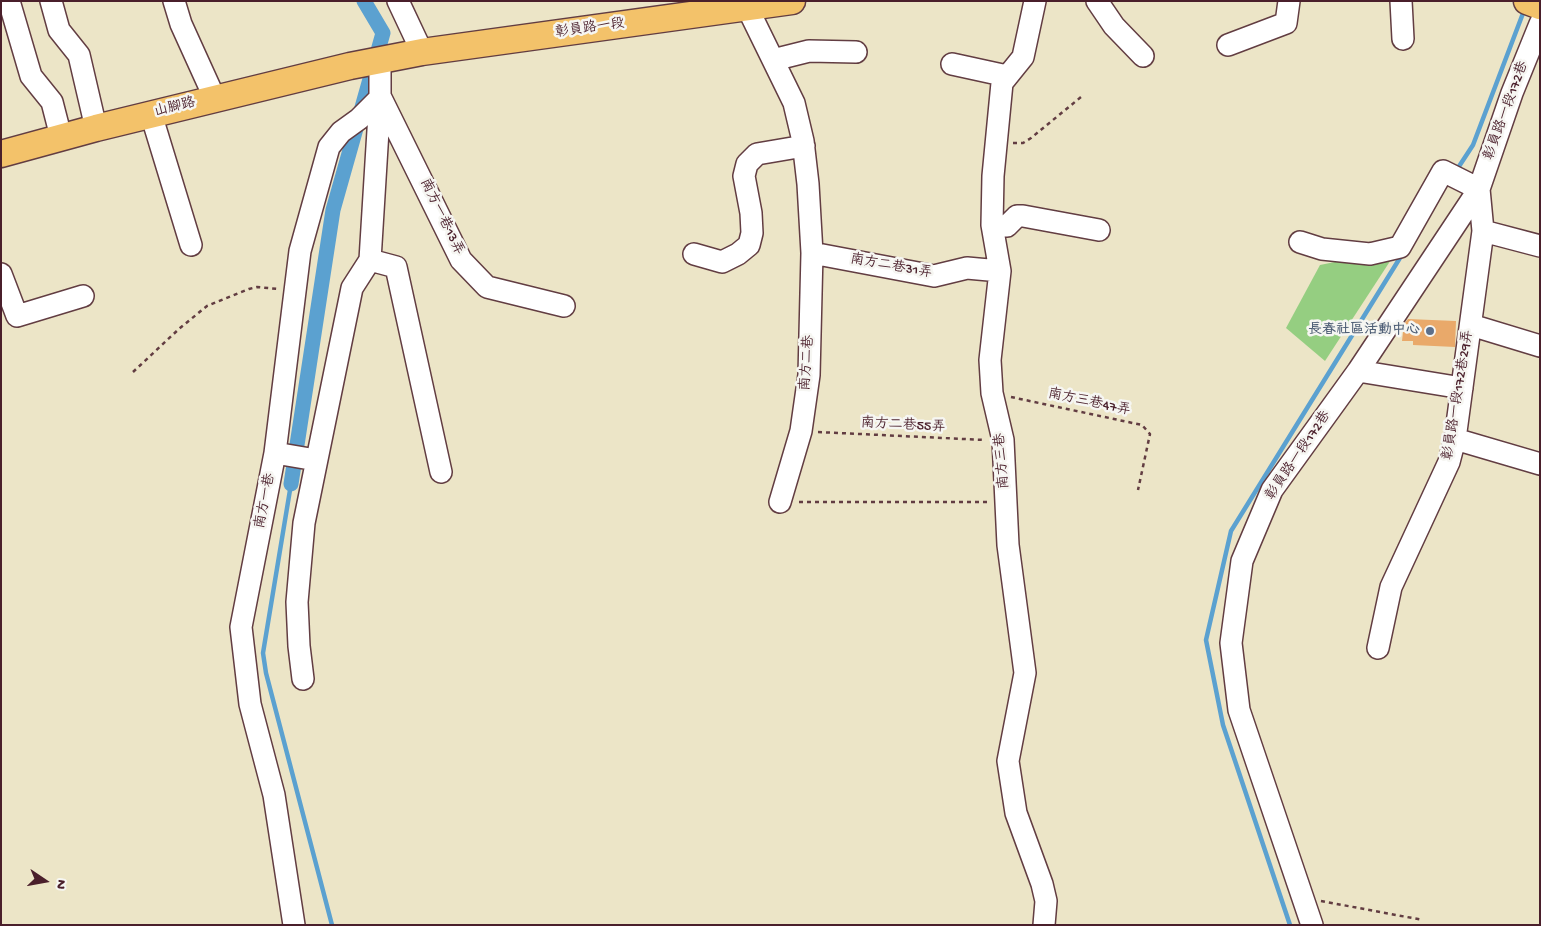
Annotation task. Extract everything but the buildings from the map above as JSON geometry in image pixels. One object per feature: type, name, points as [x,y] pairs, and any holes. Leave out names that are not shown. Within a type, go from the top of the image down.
[{"type":"main road","name":"彰員路一段","points":[[384,60],[422,52],[792,1]]},
{"type":"main road","name":"山腳路","points":[[1,154],[151,114],[350,66],[384,60]]},
{"type":"street","points":[[9,1],[31,76],[52,102],[61,137]]},
{"type":"street","points":[[51,1],[59,30],[79,55],[96,128]]},
{"type":"street","points":[[174,1],[181,24],[215,99]]},
{"type":"street","points":[[398,1],[422,52]]},
{"type":"street","name":"南方三巷","points":[[1035,1],[1023,57],[1002,83],[996,142],[992,225],[1000,271],[990,360],[992,393],[1003,440],[1008,545],[1025,673],[1008,761],[1016,812],[1046,901],[1044,925]]},
{"type":"street","points":[[1096,1],[1114,26],[1144,56]]},
{"type":"street","points":[[1228,45],[1286,23],[1289,1]]},
{"type":"street","points":[[1401,1],[1403,39]]},
{"type":"street","name":"南方二巷","points":[[747,7],[794,103],[804,146],[812,253],[809,375],[801,431],[780,502]]},
{"type":"street","name":"彰員路一段172巷","points":[[1312,925],[1239,710],[1230,643],[1242,561],[1272,490],[1358,370],[1479,188],[1512,93],[1535,9]]},
{"type":"street","points":[[773,60],[809,51],[856,52]]},
{"type":"street","points":[[303,679],[297,602],[304,523],[352,288],[370,260],[384,60]]},
{"type":"street","points":[[952,64],[1007,76]]},
{"type":"street","name":"南方一巷","points":[[294,925],[274,795],[250,704],[241,627],[276,453],[300,251],[329,147],[341,132],[359,119],[380,98]]},
{"type":"street","name":"南方一巷13弄","points":[[380,98],[461,260],[487,287],[564,306]]},
{"type":"street","points":[[151,114],[191,245]]},
{"type":"street","points":[[694,254],[722,262],[738,254],[749,245],[752,233],[751,213],[744,176],[747,164],[757,154],[804,146]]},
{"type":"street","points":[[1300,242],[1322,249],[1370,254],[1400,247],[1443,171],[1479,188]]},
{"type":"street","name":"彰員路一段172巷29弄","points":[[1378,648],[1391,587],[1449,462],[1455,439],[1483,231],[1479,188]]},
{"type":"street","points":[[992,225],[1007,226],[1017,216],[1023,216],[1099,230]]},
{"type":"street","points":[[1483,231],[1540,246]]},
{"type":"street","name":"南方二巷31弄","points":[[812,253],[934,276],[967,268],[1000,271]]},
{"type":"street","points":[[370,260],[396,267],[441,472]]},
{"type":"street","points":[[1,274],[17,316],[83,296]]},
{"type":"street","points":[[1471,325],[1540,346]]},
{"type":"street","points":[[1358,370],[1462,388]]},
{"type":"street","points":[[1455,439],[1540,464]]},
{"type":"street","points":[[276,453],[316,460]]},
{"type":"path","points":[[996,142],[1023,143],[1081,97]]},
{"type":"path","points":[[133,372],[180,328],[207,306],[257,287],[295,292]]},
{"type":"path","name":"南方三巷47弄","points":[[992,393],[1142,425],[1150,434],[1138,490]]},
{"type":"path","name":"南方二巷55弄","points":[[801,431],[1003,440]]},
{"type":"path","points":[[780,502],[1006,502]]},
{"type":"path","points":[[1305,903],[1321,901],[1423,920]]},
{"type":"green space","points":[[1398,249],[1325,361],[1286,328],[1320,265]]},
{"type":"waterway","points":[[291,484],[333,210],[383,33],[364,1]]},
{"type":"waterway","points":[[1456,171],[1473,145],[1525,8]]},
{"type":"waterway","points":[[1290,925],[1223,725],[1206,640],[1231,531],[1403,253]]},
{"type":"waterway","points":[[291,484],[263,653],[266,673],[332,925]]},
{"type":"place","name":"長春社區活動中心","points":[[1430,331]]}]
